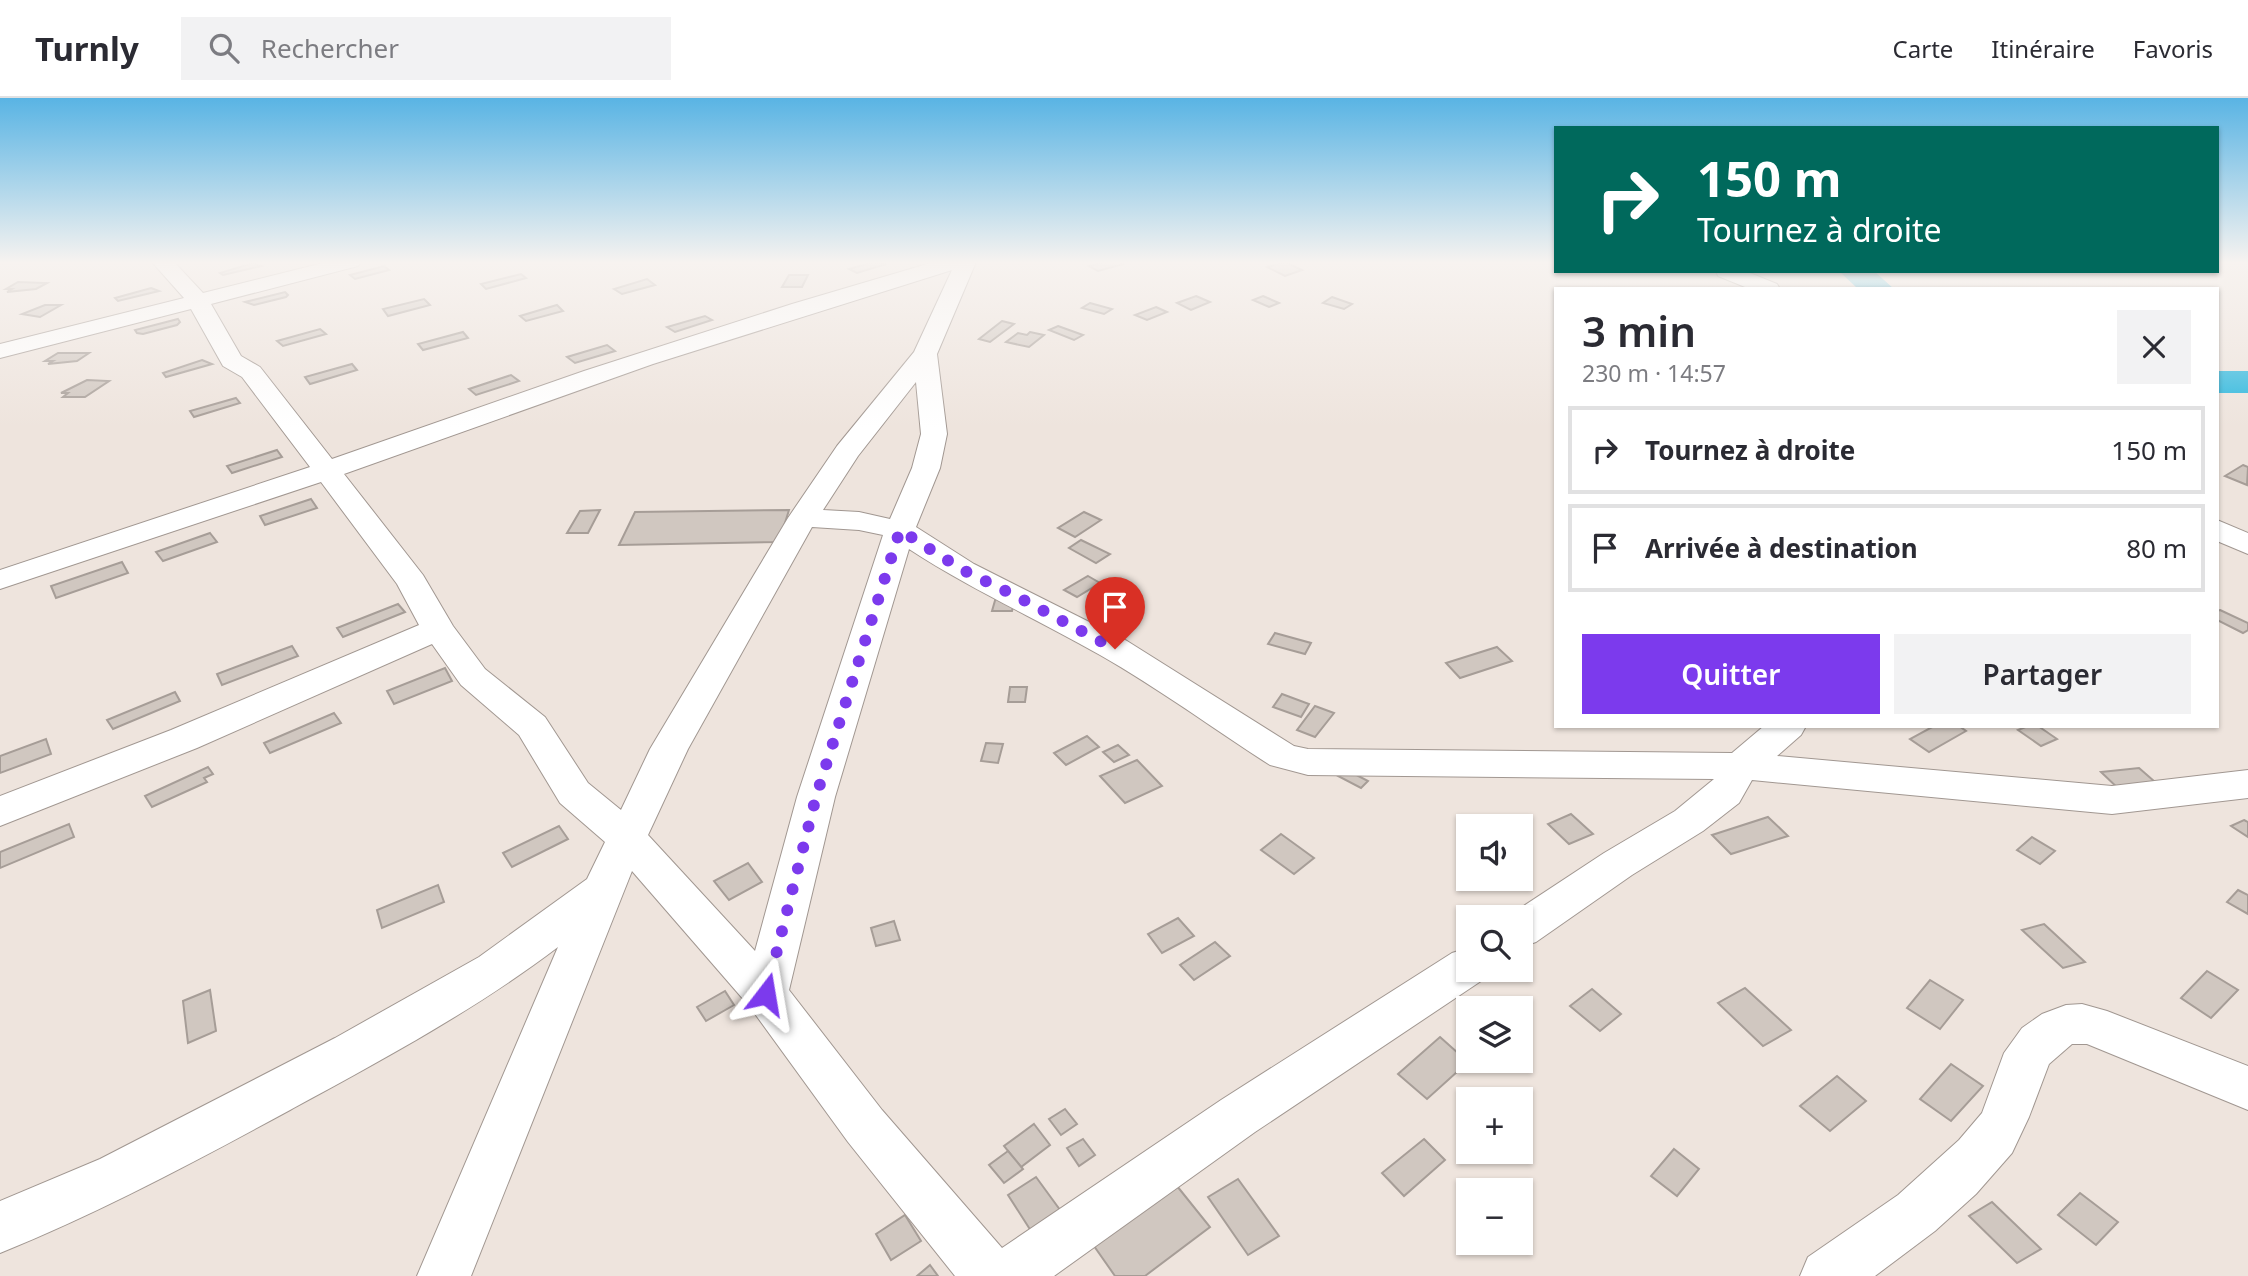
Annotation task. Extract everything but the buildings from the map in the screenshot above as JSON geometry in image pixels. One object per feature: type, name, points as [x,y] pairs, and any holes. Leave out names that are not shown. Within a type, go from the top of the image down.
[{"type":"street","points":[[0,351],[129,317]]},
{"type":"street","points":[[207,317],[232,361],[251,372],[412,582],[438,629],[474,677],[532,726],[574,793],[639,851],[766,994],[865,1126],[990,1276]]},
{"type":"street","points":[[0,580],[328,471],[544,393],[775,317]]},
{"type":"street","points":[[0,1227],[118,1176],[352,1053],[495,970],[603,890],[639,851],[669,749],[803,518],[847,452],[925,354],[941,317]]},
{"type":"street","points":[[766,994],[816,797],[900,530],[926,468],[934,434],[925,354]]},
{"type":"street","points":[[803,518],[859,521],[900,530],[963,570],[1115,649],[1283,756],[1308,762],[1741,766],[2112,800],[2248,784]]},
{"type":"street","points":[[2219,530],[2248,545]]},
{"type":"street","points":[[0,812],[184,739],[438,629]]},
{"type":"street","points":[[1533,922],[1618,864],[1689,821],[1725,793],[1741,766],[1786,728]]},
{"type":"street","points":[[444,1276],[603,890]]},
{"type":"street","points":[[1008,1276],[1238,1116],[1456,974]]},
{"type":"street","points":[[1827,1276],[1931,1202],[1996,1136],[2030,1051],[2058,1026],[2077,1022],[2091,1025],[2248,1088]]},
{"type":"waterway","points":[[2219,382],[2248,382]]},
{"type":"route","points":[[766,994],[816,797],[900,530],[963,570],[1115,649]]}]
